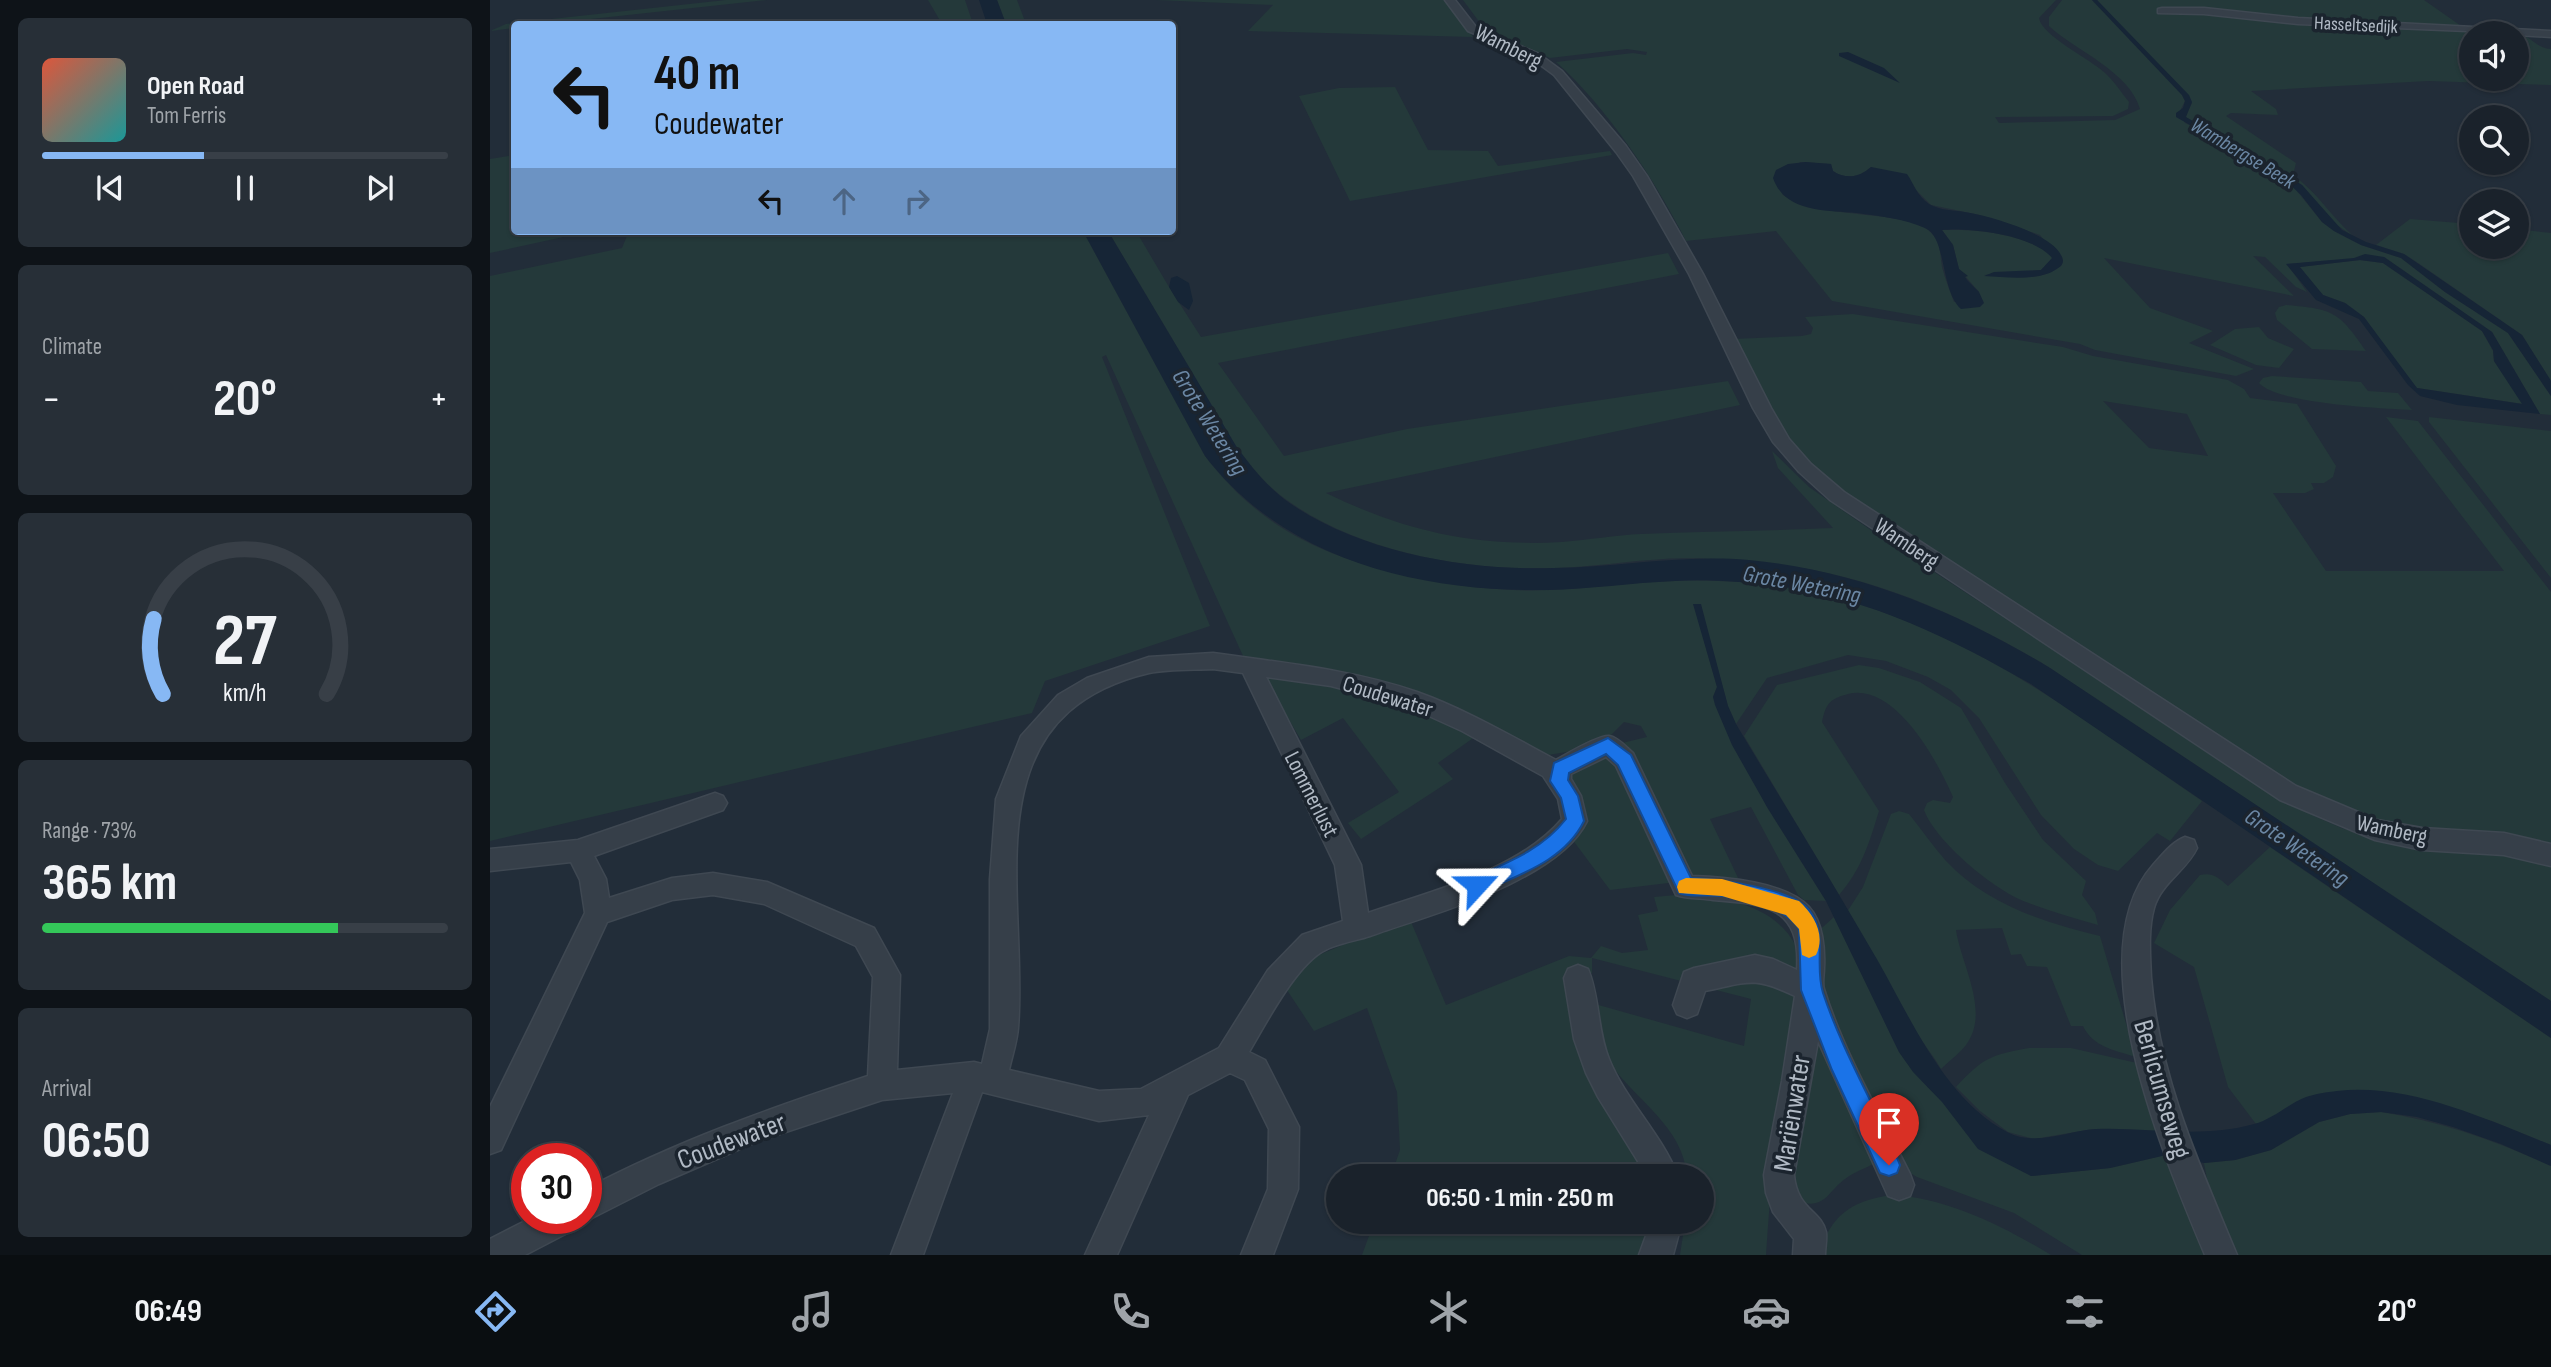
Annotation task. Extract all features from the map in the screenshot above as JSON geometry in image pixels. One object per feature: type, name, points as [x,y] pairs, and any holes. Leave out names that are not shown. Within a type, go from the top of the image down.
[{"type":"street","name":"Wamberg","points":[[1450,0],[1472,29],[1535,56],[1558,73],[1620,149],[1640,176],[1696,274],[1762,408],[1782,442],[1805,468],[1837,496],[2288,793],[2375,830],[2422,839],[2504,844],[2551,855]]},
{"type":"street","name":"Hasseltsedijk","points":[[2162,11],[2204,11],[2298,21],[2551,34]]},
{"type":"street","name":"Coudewater","points":[[602,1197],[648,1172],[755,1128],[882,1086],[983,1078],[1098,1106],[1143,1103],[1229,1058],[1278,979],[1311,944],[1457,894],[1536,859],[1562,838],[1575,821],[1569,796],[1551,769],[1470,725],[1412,699],[1331,678],[1250,666],[1213,661],[1149,665],[1095,684],[1066,701],[1029,741],[1008,799],[1003,880],[1004,1029],[983,1078],[907,1255]]},
{"type":"street","name":"Lommerlust","points":[[1250,666],[1348,864],[1357,927]]},
{"type":"street","name":"Mariënwater","points":[[1559,781],[1560,769],[1608,745],[1625,760],[1685,887],[1722,888],[1792,908],[1802,916],[1808,928],[1811,990],[1779,1175],[1780,1195],[1794,1217],[1810,1233],[1809,1255]]},
{"type":"street","points":[[490,860],[578,851],[715,803]]},
{"type":"street","name":"Berlicumseweg","points":[[2185,848],[2157,879],[2141,905],[2137,940],[2141,1021],[2165,1109],[2190,1181],[2221,1255]]},
{"type":"street","points":[[490,1139],[598,913],[593,879],[578,851]]},
{"type":"street","points":[[598,913],[672,888],[713,884],[767,893],[865,937],[887,975],[882,1086]]},
{"type":"street","points":[[1687,1005],[1694,981],[1755,968],[1773,972],[1811,990],[1840,1062],[1899,1185]]},
{"type":"street","points":[[1578,978],[1589,1041],[1601,1076],[1638,1128],[1657,1164]]},
{"type":"street","points":[[1229,1058],[1255,1070],[1284,1127],[1283,1189],[1257,1255]]},
{"type":"street","points":[[1101,1255],[1178,1086]]},
{"type":"street","points":[[492,1255],[533,1234]]},
{"type":"street","points":[[1655,1255],[1664,1234]]},
{"type":"green space","points":[[726,0],[767,0],[573,21],[534,21]]},
{"type":"green space","points":[[928,0],[965,0],[972,21],[940,21]]},
{"type":"green space","points":[[997,0],[1017,0],[1025,21],[1005,21]]},
{"type":"green space","points":[[1156,0],[1446,0],[1473,37],[1248,31],[1273,5]]},
{"type":"green space","points":[[1463,0],[2056,0],[2039,18],[2042,25],[2108,76],[2129,102],[2128,109],[2113,116],[1995,117],[1999,123],[2115,120],[2140,109],[2134,96],[2113,73],[2049,26],[2049,17],[2062,0],[2092,0],[2182,95],[2185,101],[2180,111],[2185,123],[2207,133],[2293,186],[2322,222],[2334,231],[2361,245],[2401,258],[2445,292],[2508,333],[2551,396],[2551,415],[2540,414],[2492,332],[2384,257],[2287,264],[2307,292],[2296,287],[2265,257],[2253,256],[2294,296],[2104,258],[2150,308],[2213,331],[2189,343],[2254,369],[2236,376],[2095,350],[2080,344],[1832,301],[1776,231],[1686,241],[1645,170],[1611,122],[1556,62],[1633,53],[1646,55],[1647,52],[1627,49],[1550,58],[1486,31]],"holes":[[[1800,162],[1831,164],[1833,171],[1848,176],[1858,175],[1871,167],[1915,189],[1931,205],[1980,215],[2040,235],[2062,265],[2054,271],[2035,276],[1984,275],[2041,270],[2053,258],[2044,250],[2016,238],[1968,230],[1942,230],[1953,245],[1959,269],[1979,292],[1954,302],[1943,271],[1938,243],[1923,227],[1887,217],[1818,208],[1798,203],[1782,194]]]},
{"type":"green space","points":[[2097,0],[2424,0],[2459,24],[2459,28],[2191,11],[2459,31],[2459,82],[2428,81],[2251,91],[2276,109],[2278,115],[2231,113],[2226,116],[2296,163],[2293,175],[2353,236],[2334,223],[2302,185],[2185,117],[2192,103]]},
{"type":"green space","points":[[511,23],[511,28],[490,31]]},
{"type":"green space","points":[[2529,39],[2551,49],[2551,85],[2529,84]]},
{"type":"green space","points":[[1395,87],[1428,150],[1488,151],[1498,166],[1610,151],[1612,155],[1350,201],[1299,96],[1339,88]]},
{"type":"green space","points":[[511,156],[511,235],[573,235],[490,253],[490,159]]},
{"type":"green space","points":[[2410,219],[2459,223],[2459,259],[2529,259],[2529,230],[2551,233],[2551,381],[2522,335],[2404,254],[2376,245]]},
{"type":"green space","points":[[627,235],[1085,235],[1205,456],[1251,505],[1302,539],[1359,563],[1471,587],[1534,590],[1660,582],[1732,582],[1805,591],[1876,610],[1926,629],[2022,680],[2202,801],[2170,841],[2157,833],[2118,871],[2098,865],[2074,849],[2041,815],[1979,718],[1951,690],[1928,677],[1886,661],[1848,655],[1767,678],[1736,724],[1728,706],[1700,606],[1694,605],[1717,687],[1713,697],[1767,807],[1826,901],[1804,900],[1798,895],[1751,807],[1710,819],[1740,882],[1685,881],[1610,890],[1572,839],[1564,772],[1622,743],[1647,737],[1641,726],[1624,722],[1607,739],[1585,749],[1548,755],[1473,721],[1244,658],[1106,355],[1102,357],[1210,626],[1045,681],[1032,713],[490,841],[490,276],[622,248]]},
{"type":"green space","points":[[1110,235],[1138,235],[1201,337],[1668,253],[1679,274],[1218,363],[1284,456],[1407,429],[1728,381],[1740,405],[1326,493],[1412,527],[1499,542],[1562,542],[1621,535],[1833,528],[1778,468],[1772,451],[1809,487],[1885,540],[2250,778],[2314,816],[2344,829],[2386,839],[2551,859],[2551,1001],[2050,668],[1987,632],[1921,602],[1852,579],[1754,562],[1677,558],[1521,568],[1452,562],[1417,555],[1350,535],[1319,520],[1275,491],[1254,470],[1236,446]]},
{"type":"green space","points":[[2360,260],[2383,263],[2482,331],[2493,351],[2494,361],[2523,404],[2417,388],[2364,317],[2345,303],[2323,295],[2299,267]]},
{"type":"green space","points":[[2286,305],[2315,308],[2334,315],[2349,328],[2366,351],[2312,349],[2277,320],[2275,313],[2279,307]]},
{"type":"green space","points":[[1853,314],[2063,347],[2093,356],[2228,380],[2244,389],[2250,398],[2297,404],[2336,466],[2333,477],[2324,483],[2311,483],[2314,489],[2305,493],[2273,493],[2326,571],[2504,571],[2386,417],[2418,421],[2551,592],[2551,845],[2403,828],[2372,821],[2284,782],[1837,492],[1792,448],[1733,339],[1811,334],[1813,328],[1805,317]],"holes":[[[2103,401],[2187,414],[2208,456],[2149,448]]]},
{"type":"green space","points":[[2259,327],[2268,338],[2294,349],[2279,368],[2256,365],[2210,345],[2235,329]]},
{"type":"green space","points":[[2272,376],[2361,382],[2368,391],[2398,393],[2412,410],[2331,404],[2287,396],[2259,383],[2263,378]]},
{"type":"green space","points":[[2429,417],[2551,431],[2551,578],[2429,422]]},
{"type":"green space","points":[[1859,665],[1879,668],[1920,682],[1961,708],[2005,783],[2043,840],[2086,881],[2082,895],[2095,913],[2098,925],[2013,896],[1983,876],[1953,850],[1940,836],[1924,810],[1927,803],[1933,800],[1950,803],[1953,797],[1937,764],[1898,712],[1882,700],[1865,694],[1848,694],[1833,700],[1825,710],[1822,722],[1879,811],[1859,866],[1839,895],[1744,736],[1777,685]]},
{"type":"green space","points":[[1262,674],[1372,696],[1425,713],[1476,736],[1438,763],[1453,779],[1361,839],[1348,823],[1399,792],[1343,718],[1301,740]]},
{"type":"green space","points":[[1899,811],[1909,814],[1946,861],[1979,889],[2017,910],[2100,936],[2136,1057],[2098,1043],[2083,1026],[2071,1026],[2047,967],[2027,966],[2021,954],[2011,955],[2002,928],[1956,930],[1972,986],[1976,1015],[1968,1042],[1941,1069],[1914,1029],[1847,912],[1863,887],[1891,814]]},
{"type":"green space","points":[[2270,847],[2551,1038],[2551,1145],[2492,1121],[2410,1097],[2256,1124],[2228,1087],[2194,967],[2154,943],[2170,910],[2200,875],[2212,875],[2228,886]]},
{"type":"green space","points":[[1687,894],[1719,898],[1750,907],[1777,922],[1797,948],[1802,991],[1774,1164],[1766,1255],[1680,1255],[1683,1234],[1714,1234],[1714,1164],[1685,1164],[1677,1142],[1667,1128],[1609,1062],[1601,1042],[1595,1004],[1744,1046],[1751,999],[1592,958],[1592,973],[1569,978],[1649,1164],[1395,1164],[1400,1150],[1397,1092],[1367,1008],[1314,1031],[1283,984],[1307,960],[1409,917],[1446,1005],[1569,956],[1591,958],[1601,946],[1622,953],[1648,950],[1638,915],[1658,911],[1654,897]]},
{"type":"green space","points":[[1834,917],[1899,1052],[1944,1103],[2031,1176],[2110,1168],[2166,1155],[2206,1255],[2082,1255],[2014,1213],[1907,1171],[1853,1070],[1816,973],[1814,935]]},
{"type":"green space","points":[[1812,1013],[1875,1163],[1839,1184],[1821,1201],[1808,1204],[1799,1202],[1786,1177]]},
{"type":"green space","points":[[2029,1048],[2071,1048],[2137,1063],[2156,1132],[2093,1129],[2034,1139],[2008,1132],[1980,1111],[1956,1087],[1988,1059]]},
{"type":"green space","points":[[2381,1112],[2468,1133],[2551,1166],[2551,1255],[2238,1255],[2209,1189],[2204,1163],[2235,1160],[2271,1150],[2319,1122],[2350,1114]]},
{"type":"green space","points":[[1890,1195],[1953,1207],[1994,1224],[2051,1255],[1818,1255],[1829,1230],[1844,1213],[1863,1202]]},
{"type":"green space","points":[[1370,1234],[1653,1234],[1643,1255],[1362,1255]]},
{"type":"water","points":[[979,0],[997,0],[1005,21],[986,21]]},
{"type":"water","name":"Wambergse Beek","points":[[2092,0],[2097,0],[2189,95],[2192,102],[2186,117],[2302,185],[2342,230],[2366,242],[2404,254],[2522,335],[2551,381],[2551,396],[2508,333],[2445,292],[2401,258],[2361,245],[2334,231],[2322,222],[2301,195],[2283,178],[2176,117],[2185,101],[2182,95]]},
{"type":"water","points":[[1848,52],[1884,68],[1900,83],[1839,56],[1839,53]]},
{"type":"water","points":[[1788,164],[1831,164],[1833,171],[1848,176],[1858,175],[1871,167],[1907,174],[1919,194],[1929,204],[1993,218],[2034,234],[2055,247],[2062,257],[2062,264],[2051,272],[2032,277],[1984,276],[1994,272],[2041,270],[2052,258],[2043,250],[2017,238],[1984,231],[1942,230],[1953,245],[1959,269],[1968,276],[1965,277],[1979,292],[1984,303],[1980,307],[1961,309],[1950,290],[1937,242],[1925,228],[1883,217],[1808,208],[1787,198],[1773,178],[1776,170]]},
{"type":"water","name":"Grote Wetering","points":[[1085,235],[1110,235],[1236,446],[1254,470],[1275,491],[1319,521],[1383,547],[1417,556],[1487,566],[1554,568],[1700,559],[1749,560],[1789,565],[1867,584],[1943,612],[2050,668],[2551,1001],[2551,1038],[2031,684],[1910,623],[1846,600],[1814,592],[1741,582],[1674,581],[1547,590],[1451,585],[1404,576],[1359,563],[1315,545],[1275,522],[1238,492],[1205,456]]},
{"type":"water","points":[[2365,254],[2384,257],[2492,332],[2540,414],[2457,405],[2420,396],[2408,385],[2359,319],[2316,300],[2286,264],[2354,258]],"holes":[[[2360,260],[2383,263],[2482,331],[2493,350],[2494,361],[2522,404],[2417,388],[2364,317],[2345,303],[2323,295],[2300,267]]]},
{"type":"water","points":[[1177,276],[1189,283],[1193,301],[1189,310],[1178,302],[1169,287],[1171,278]]},
{"type":"water","points":[[1693,604],[1701,604],[1728,706],[1736,724],[1861,931],[1932,1056],[1965,1100],[1985,1118],[2007,1132],[2029,1138],[2096,1129],[2214,1131],[2261,1122],[2299,1100],[2321,1093],[2364,1090],[2392,1092],[2474,1114],[2551,1145],[2551,1166],[2453,1127],[2417,1117],[2381,1112],[2350,1114],[2319,1122],[2271,1150],[2235,1160],[2204,1163],[2166,1155],[2110,1168],[2031,1176],[1978,1149],[1899,1052],[1826,901],[1732,745],[1715,705],[1713,697],[1717,687]]},
{"type":"slow traffic","points":[[1686,887],[1722,888],[1792,908],[1802,916],[1808,928],[1809,949]]},
{"type":"route","points":[[1477,885],[1536,859],[1562,838],[1575,821],[1569,796],[1559,781],[1560,769],[1608,745],[1625,760],[1685,887],[1722,888],[1748,894],[1792,908],[1802,916],[1808,928],[1811,990],[1840,1062],[1889,1165]]}]
